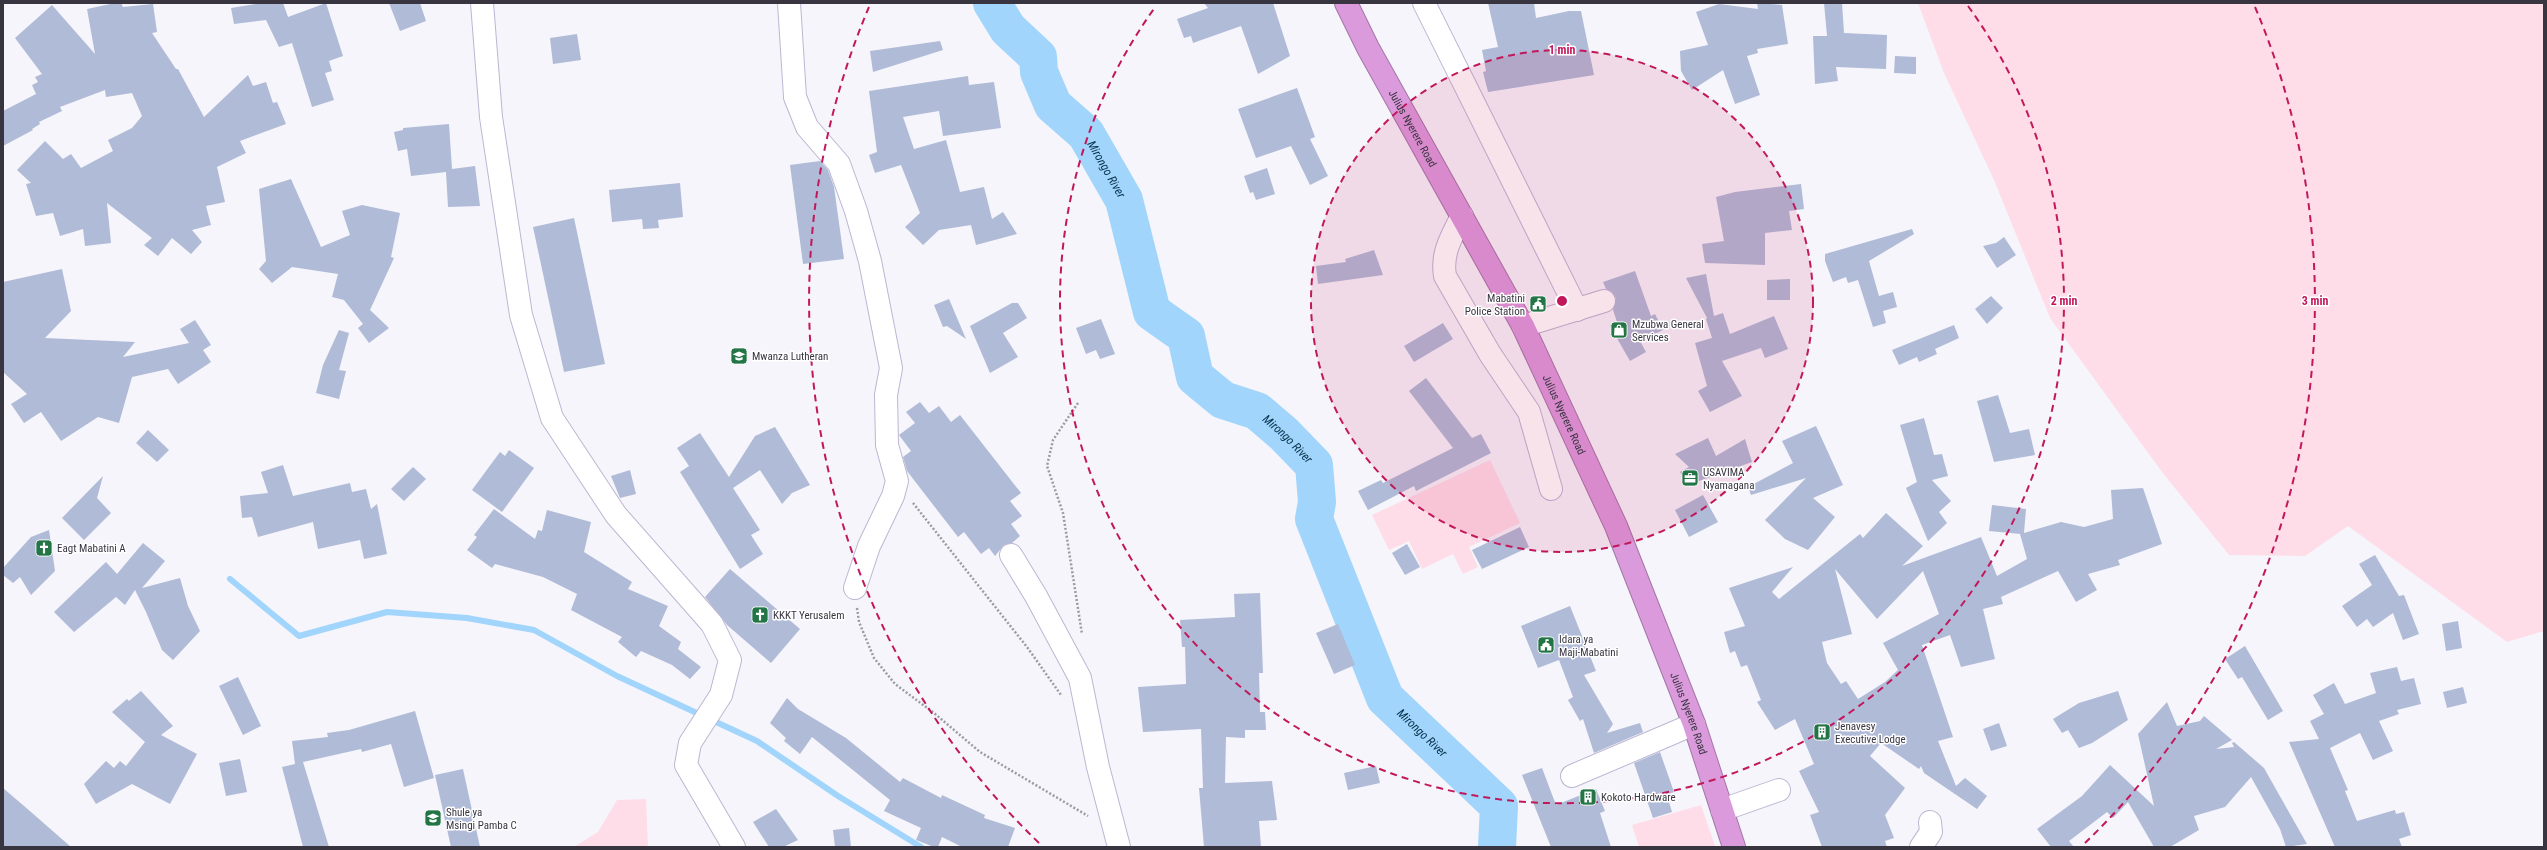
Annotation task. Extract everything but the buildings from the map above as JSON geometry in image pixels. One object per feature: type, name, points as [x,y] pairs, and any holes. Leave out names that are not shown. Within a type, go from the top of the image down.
[{"type":"highway","name":"Julius Nyerere Road","points":[[1346,3],[1368,48],[1523,326],[1616,526],[1694,724],[1734,847]]},
{"type":"street","points":[[482,3],[491,117],[523,322],[552,418],[616,515],[712,624],[730,660],[721,695],[690,743],[686,765],[734,847]]},
{"type":"street","points":[[789,3],[795,97],[798,109],[807,127],[839,164],[856,211],[870,261],[891,368],[886,395],[887,445],[897,481],[893,496],[869,546],[855,588]]},
{"type":"street","points":[[1424,3],[1577,310]]},
{"type":"street","points":[[1462,216],[1445,252],[1443,265],[1445,276],[1490,354],[1529,412],[1552,488]]},
{"type":"street","points":[[1523,326],[1604,301]]},
{"type":"street","points":[[1011,555],[1036,596],[1080,678],[1098,767],[1119,847]]},
{"type":"street","points":[[1572,776],[1694,724]]},
{"type":"street","points":[[1722,810],[1779,790]]},
{"type":"street","points":[[1921,847],[1930,832],[1930,822]]},
{"type":"path","points":[[1078,403],[1053,440],[1047,466],[1063,513],[1082,636]]},
{"type":"path","points":[[897,481],[939,538],[1027,647],[1062,696]]},
{"type":"path","points":[[855,588],[859,622],[874,658],[895,684],[934,713],[980,752],[1082,811],[1093,821]]},
{"type":"shaded area","points":[[1918,3],[2544,3],[2544,631],[2507,642],[2348,526],[2305,556],[2229,555],[2162,472],[2050,318],[1994,180],[1944,73]]},
{"type":"shaded area","points":[[1490,460],[1520,523],[1469,547],[1478,567],[1463,574],[1453,554],[1422,569],[1409,541],[1389,550],[1372,515]]},
{"type":"shaded area","points":[[646,799],[648,847],[574,847],[598,832],[617,800]]},
{"type":"shaded area","points":[[1701,805],[1715,846],[1639,847],[1632,825]]},
{"type":"waterway","name":"Mirongo River","points":[[992,3],[1008,29],[1038,57],[1039,72],[1053,105],[1086,134],[1124,200],[1152,312],[1186,336],[1195,377],[1223,400],[1257,411],[1284,434],[1314,465],[1317,502],[1314,519],[1385,698],[1499,806],[1497,847]]},
{"type":"waterway","points":[[230,579],[299,636],[387,612],[467,618],[534,630],[617,676],[757,741],[838,796],[921,847]]},
{"type":"place","name":"Mabatini Police Station","points":[[1538,304]]},
{"type":"place","name":"Mzubwa General Services","points":[[1619,330]]},
{"type":"place","name":"Mwanza Lutheran","points":[[739,356]]},
{"type":"place","name":"USAVIMA Nyamagana","points":[[1690,478]]},
{"type":"place","name":"Eagt Mabatini A","points":[[44,548]]},
{"type":"place","name":"KKKT Yerusalem","points":[[760,615]]},
{"type":"place","name":"Idara ya Maji-Mabatini","points":[[1546,645]]},
{"type":"place","name":"Jenavesy Executive Lodge","points":[[1822,732]]},
{"type":"place","name":"Kokoto Hardware","points":[[1588,797]]},
{"type":"place","name":"Shule ya Msingi Pamba C","points":[[433,818]]}]
